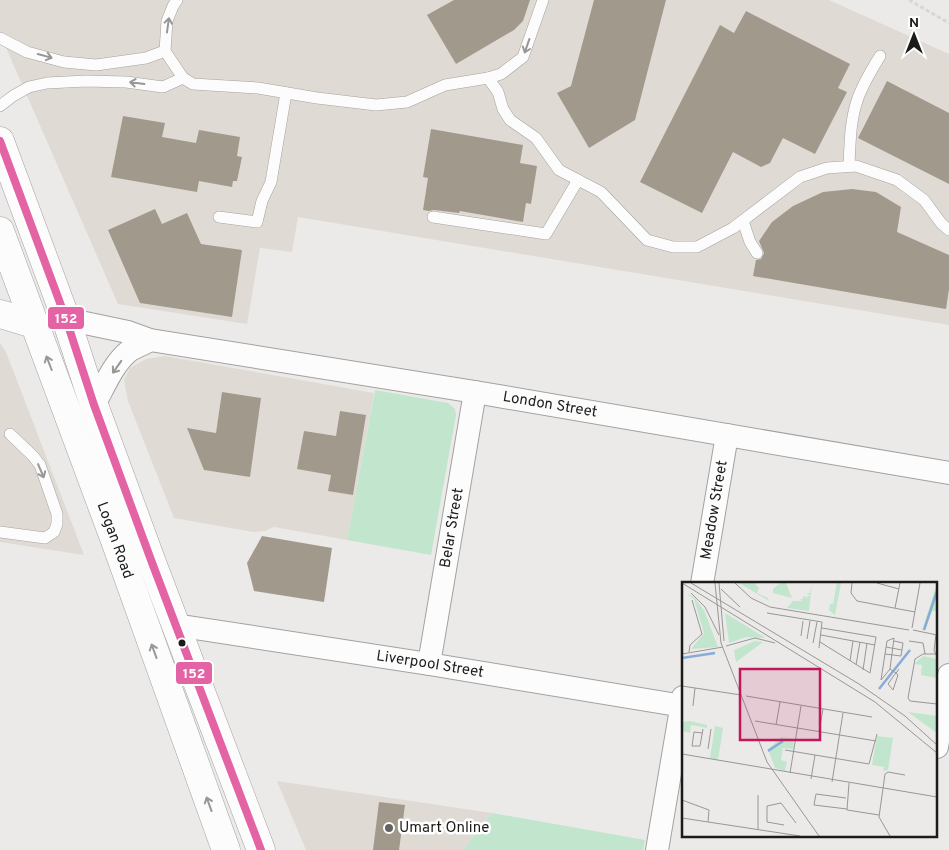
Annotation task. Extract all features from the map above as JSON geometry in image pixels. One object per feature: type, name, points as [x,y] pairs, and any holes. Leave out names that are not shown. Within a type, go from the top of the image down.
[{"type":"main road","name":"Logan Road","points":[[0,141],[66,319],[94,404],[175,625],[261,850]]},
{"type":"main road","name":"Logan Road","points":[[2,246],[34,324],[117,547],[226,850]]},
{"type":"main road","points":[[0,314],[34,324]]},
{"type":"street","name":"London Street","points":[[66,319],[128,332],[150,340],[475,392],[949,473]]},
{"type":"street","points":[[94,404],[112,372],[124,356],[150,340]]},
{"type":"street","name":"Belar Street","points":[[429,664],[475,392]]},
{"type":"street","name":"Meadow Street","points":[[702,582],[727,436]]},
{"type":"street","name":"Liverpool Street","points":[[175,625],[682,703]]},
{"type":"street","points":[[940,748],[949,675]]},
{"type":"street","points":[[657,850],[682,703]]},
{"type":"lane","points":[[177,0],[167,21],[165,51],[183,78],[193,84],[258,88],[376,105],[407,102],[445,85],[501,74],[523,57],[543,0]]},
{"type":"lane","points":[[0,38],[27,52],[64,62],[96,65],[146,58],[165,51]]},
{"type":"lane","points":[[849,166],[852,123],[856,102],[865,80],[880,56]]},
{"type":"lane","points":[[0,106],[30,87],[47,83],[86,80],[126,82],[163,87],[183,78]]},
{"type":"lane","points":[[488,78],[498,92],[503,110],[510,120],[536,138],[559,170],[601,192],[647,240],[673,247],[697,247],[744,221],[800,177],[827,168],[849,166],[856,166],[897,180],[924,200],[940,223],[949,230]]},
{"type":"lane","points":[[219,217],[257,222],[262,201],[271,182],[286,93]]},
{"type":"lane","points":[[433,217],[546,234],[578,180]]},
{"type":"lane","points":[[744,221],[750,242],[757,253]]},
{"type":"lane","points":[[0,532],[45,538],[54,532],[58,518],[40,465],[10,434]]},
{"type":"path","points":[[909,0],[949,23]]},
{"type":"shaded area","points":[[0,0],[829,0],[949,54],[949,325],[298,217],[292,252],[260,248],[247,324],[118,304],[0,34]]},
{"type":"shaded area","points":[[0,343],[6,352],[84,555],[0,542]]},
{"type":"shaded area","points":[[165,356],[374,393],[347,540],[274,527],[265,531],[253,532],[174,518],[128,401],[124,380],[130,368],[146,359]]},
{"type":"shaded area","points":[[277,781],[492,813],[463,850],[306,850]]},
{"type":"green space","points":[[375,390],[448,403],[455,409],[456,415],[431,555],[347,540]]},
{"type":"green space","points":[[492,813],[645,840],[643,850],[463,850]]},
{"type":"building","points":[[454,0],[530,0],[523,21],[514,30],[456,64],[427,15]]},
{"type":"building","points":[[594,0],[666,0],[635,120],[589,148],[557,93],[571,86]]},
{"type":"building","points":[[746,11],[850,64],[838,88],[847,92],[815,154],[783,138],[770,163],[761,167],[733,152],[702,213],[640,182],[720,25],[734,33]]},
{"type":"building","points":[[887,81],[949,113],[949,184],[858,138]]},
{"type":"building","points":[[123,116],[165,123],[162,137],[196,143],[199,130],[240,137],[237,156],[242,157],[237,181],[233,181],[232,187],[199,181],[197,192],[111,177]]},
{"type":"building","points":[[431,129],[523,145],[520,163],[537,166],[531,204],[526,203],[523,222],[460,211],[459,213],[423,210],[428,178],[423,177]]},
{"type":"building","points":[[852,189],[876,192],[901,207],[897,232],[949,255],[949,289],[946,309],[753,276],[756,260],[761,259],[764,253],[759,241],[772,222],[793,206],[823,192]]},
{"type":"building","points":[[155,209],[162,224],[187,213],[201,244],[242,250],[232,317],[140,303],[108,230]]},
{"type":"building","points":[[222,392],[261,398],[250,477],[204,470],[187,428],[216,433]]},
{"type":"building","points":[[340,411],[366,415],[353,495],[328,491],[331,475],[297,469],[304,431],[336,436]]},
{"type":"building","points":[[262,536],[332,548],[324,602],[254,591],[247,563]]},
{"type":"building","name":"Umart Online","points":[[379,802],[405,805],[399,850],[373,850]]},
{"type":"transit line","name":"152","points":[[0,141],[66,319],[94,405],[151,560],[261,850]]},
{"type":"place","name":"Umart Online","points":[[389,828]]}]
